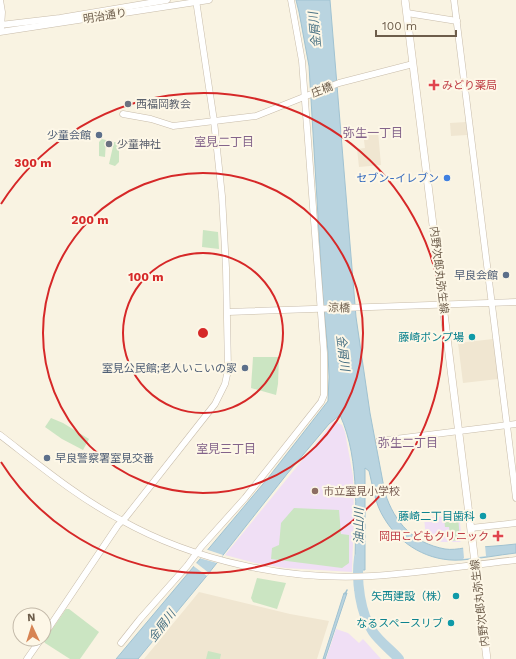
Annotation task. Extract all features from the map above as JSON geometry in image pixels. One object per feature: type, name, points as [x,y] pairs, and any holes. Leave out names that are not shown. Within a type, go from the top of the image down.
[{"type":"main road","name":"内野次郎丸弥生線","points":[[405,0],[487,659]]},
{"type":"street","points":[[0,0],[2,12],[0,30]]},
{"type":"street","name":"明治通り","points":[[0,30],[60,18],[167,0]]},
{"type":"street","name":"明治通り","points":[[0,30],[209,0]]},
{"type":"street","points":[[121,643],[187,566],[197,552],[245,498],[324,395],[324,353],[305,96],[302,61],[291,0]]},
{"type":"street","points":[[454,0],[516,498]]},
{"type":"street","points":[[52,622],[110,537],[215,404],[225,384],[228,370],[228,312],[222,196],[214,121],[196,1]]},
{"type":"street","points":[[407,13],[457,21]]},
{"type":"street","name":"庄橋","points":[[123,114],[151,119],[173,126],[256,116],[339,83],[413,64]]},
{"type":"street","name":"涼橋","points":[[228,312],[516,302]]},
{"type":"street","points":[[379,441],[516,424]]},
{"type":"street","points":[[0,435],[61,482],[122,521],[157,538],[221,560],[305,575],[351,576],[367,576],[516,560]]},
{"type":"street","points":[[471,528],[516,523]]},
{"type":"street","points":[[27,659],[35,647]]},
{"type":"shaded area","points":[[466,122],[467,135],[451,136],[450,123]]},
{"type":"shaded area","points":[[378,131],[381,165],[359,167],[357,149],[365,148],[363,133]]},
{"type":"shaded area","points":[[493,339],[498,379],[463,383],[458,343]]},
{"type":"shaded area","name":"市立室見小学校","points":[[334,421],[342,425],[345,432],[353,476],[354,514],[352,572],[285,568],[255,563],[225,555]]},
{"type":"shaded area","points":[[459,515],[462,540],[460,542],[442,542],[426,537],[424,518]]},
{"type":"shaded area","points":[[199,592],[290,614],[329,621],[317,659],[144,659]]},
{"type":"shaded area","points":[[336,629],[348,633],[359,643],[363,639],[381,659],[326,659]]},
{"type":"green space","points":[[102,139],[106,140],[105,157],[99,156],[99,142]]},
{"type":"green space","points":[[114,142],[119,143],[119,162],[115,166],[109,164]]},
{"type":"green space","points":[[203,230],[218,232],[219,249],[202,247]]},
{"type":"green space","points":[[253,357],[279,357],[276,395],[251,388]]},
{"type":"green space","points":[[51,418],[63,423],[89,439],[83,450],[62,439],[45,427]]},
{"type":"green space","points":[[294,508],[339,510],[341,534],[349,535],[349,563],[342,568],[271,559],[272,548],[279,545],[281,523]]},
{"type":"green space","points":[[458,516],[460,540],[451,541],[449,527],[445,527],[444,517]]},
{"type":"green space","points":[[257,578],[286,583],[277,609],[253,602],[251,598]]},
{"type":"green space","points":[[66,609],[69,609],[99,632],[80,659],[70,659],[51,647],[52,629]]},
{"type":"green space","points":[[208,651],[221,654],[220,659],[206,659]]},
{"type":"water","name":"金屑川","points":[[296,0],[330,0],[356,317],[370,413],[385,493],[389,504],[394,514],[407,530],[415,537],[434,546],[452,549],[516,544],[516,553],[461,560],[449,560],[427,555],[416,550],[398,536],[384,518],[376,501],[369,471],[365,468],[365,570],[355,570],[356,512],[354,471],[347,433],[340,415],[329,424],[287,474],[205,578],[138,659],[116,659],[268,478],[328,401],[328,352],[323,300],[309,66]]},
{"type":"water","points":[[344,593],[347,593],[325,659],[323,659]]},
{"type":"pier","points":[[485,545],[487,556],[463,559],[463,547]]},
{"type":"pier","points":[[205,549],[223,555],[217,563],[199,558]]},
{"type":"pier","points":[[195,562],[209,573],[207,576],[192,565]]},
{"type":"waterway","name":"油山川","points":[[359,558],[359,587],[365,616],[376,636],[399,659]]},
{"type":"waterway","name":"油山川","points":[[355,590],[360,589]]},
{"type":"waterway","points":[[345,594],[347,590]]},
{"type":"place","name":"みどり薬局","points":[[434,85]]},
{"type":"place","name":"西福岡教会","points":[[128,104]]},
{"type":"place","name":"少童会館","points":[[99,135]]},
{"type":"place","name":"少童神社","points":[[109,144]]},
{"type":"place","name":"セブン-イレブン","points":[[447,178]]},
{"type":"place","name":"早良会館","points":[[506,275]]},
{"type":"place","name":"藤崎ポンプ場","points":[[472,337]]},
{"type":"place","name":"室見公民館;老人いこいの家","points":[[245,368]]},
{"type":"place","name":"早良警察署室見交番","points":[[47,458]]},
{"type":"place","name":"市立室見小学校","points":[[315,491]]},
{"type":"place","name":"藤崎二丁目歯科","points":[[483,516]]},
{"type":"place","name":"岡田こどもクリニック","points":[[498,536]]},
{"type":"place","name":"矢西建設（株）","points":[[456,596]]},
{"type":"place","name":"なるスペースリブ","points":[[451,623]]},
{"type":"district","name":"弥生一丁目","points":[[373,133]]},
{"type":"district","name":"室見二丁目","points":[[224,142]]},
{"type":"district","name":"弥生二丁目","points":[[408,443]]},
{"type":"district","name":"室見三丁目","points":[[226,449]]}]
